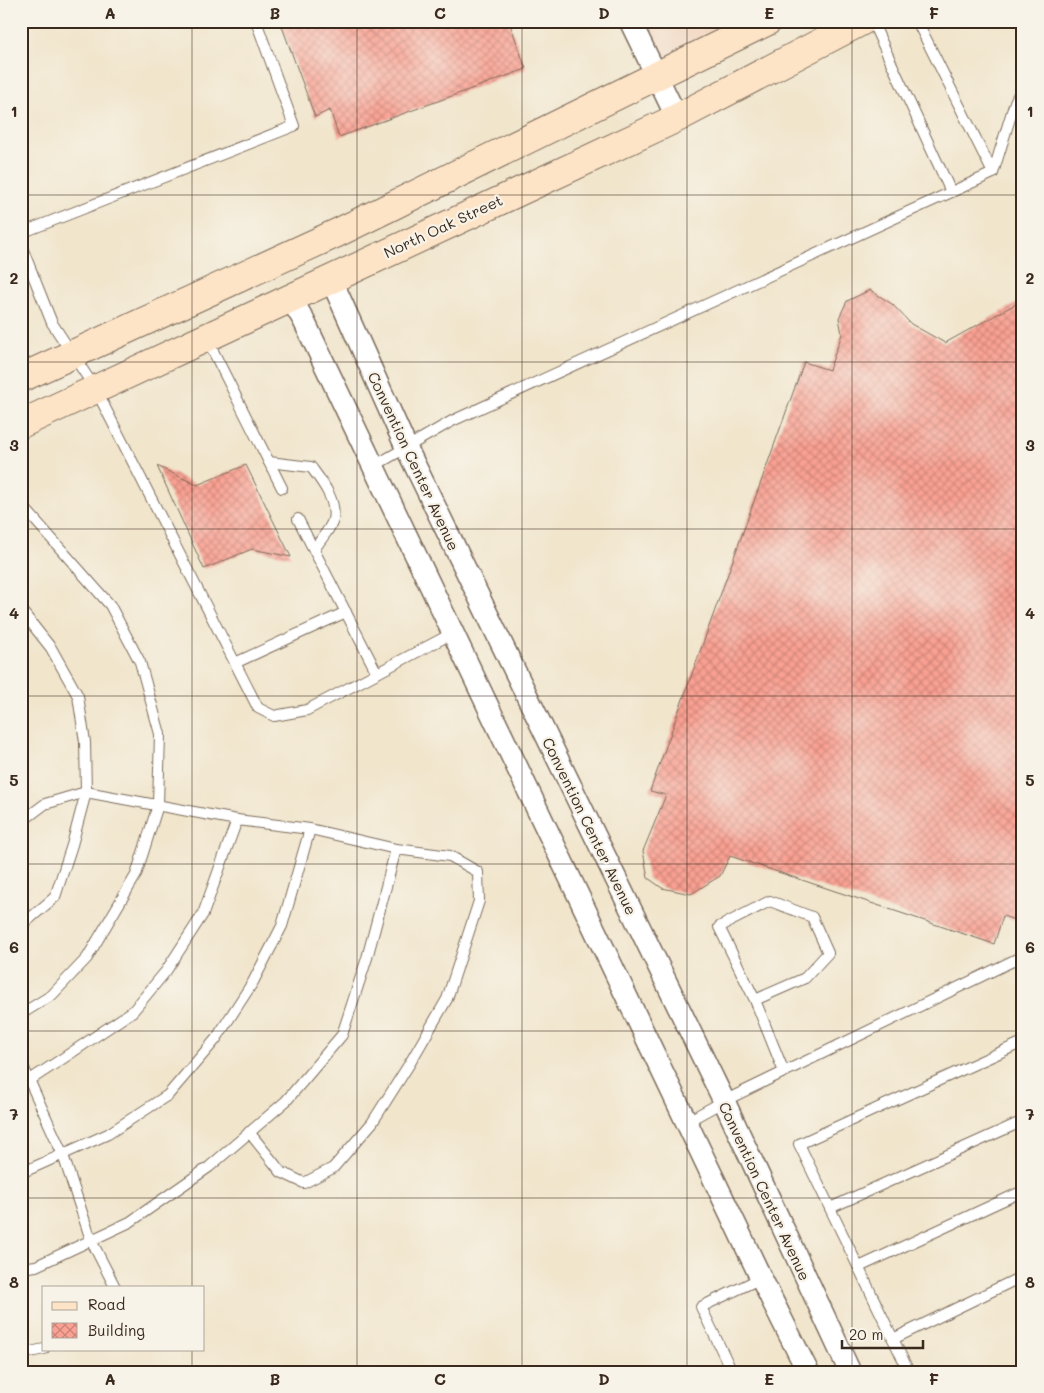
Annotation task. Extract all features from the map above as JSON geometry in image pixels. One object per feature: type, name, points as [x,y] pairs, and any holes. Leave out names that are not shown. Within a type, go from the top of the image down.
[{"type":"main road","points":[[21,378],[337,233],[768,21]]},
{"type":"main road","name":"North Oak Street","points":[[21,424],[676,118],[862,21]]},
{"type":"street","points":[[630,21],[676,118]]},
{"type":"street","name":"Convention Center Avenue","points":[[330,279],[406,447],[724,1101],[850,1372]]},
{"type":"street","points":[[290,298],[303,319],[374,466],[686,1122],[808,1372]]},
{"type":"lane","points":[[21,233],[294,126],[256,21]]},
{"type":"lane","points":[[872,21],[951,192]]},
{"type":"lane","points":[[917,21],[993,173]]},
{"type":"lane","points":[[374,466],[452,421],[993,173],[1015,102],[1023,86]]},
{"type":"lane","points":[[21,245],[52,323],[74,353],[96,390],[258,708],[274,716],[307,710],[453,633]]},
{"type":"lane","points":[[207,338],[282,488]]},
{"type":"lane","points":[[269,462],[311,467],[334,505],[332,521],[314,550]]},
{"type":"lane","points":[[21,505],[110,605],[140,662],[160,734],[158,805],[136,875],[87,958],[52,995],[21,1014]]},
{"type":"lane","points":[[298,519],[377,673]]},
{"type":"lane","points":[[21,610],[51,648],[78,696],[85,742],[86,792],[55,898],[21,926]]},
{"type":"lane","points":[[235,663],[346,612]]},
{"type":"lane","points":[[21,822],[45,804],[86,792],[237,820],[310,829],[396,849],[450,856],[478,872],[479,901],[447,999],[372,1123],[333,1168],[304,1183],[281,1172],[249,1132]]},
{"type":"lane","points":[[26,1082],[133,1011],[166,971],[203,914],[237,820]]},
{"type":"lane","points":[[21,1173],[108,1134],[168,1095],[216,1039],[253,982],[282,926],[310,829]]},
{"type":"lane","points":[[21,1268],[36,1266],[130,1222],[209,1167],[286,1100],[342,1035],[367,958],[396,849]]},
{"type":"lane","points":[[756,1000],[805,978],[828,952],[812,917],[770,901],[719,927],[756,1000],[784,1072]]},
{"type":"lane","points":[[686,1122],[724,1101],[1023,956]]},
{"type":"lane","points":[[909,1372],[799,1144],[1023,1042]]},
{"type":"lane","points":[[21,1062],[26,1082],[62,1155],[91,1240],[114,1286]]},
{"type":"lane","points":[[830,1208],[1023,1121]]},
{"type":"lane","points":[[859,1267],[1023,1191]]},
{"type":"lane","points":[[893,1339],[1023,1276]]},
{"type":"lane","points":[[732,1372],[701,1307],[761,1278]]},
{"type":"lane","points":[[21,1354],[42,1349]]},
{"type":"lane","points":[[1012,1372],[1023,1367]]},
{"type":"shaded area","points":[[630,21],[767,21],[657,77]]},
{"type":"building","points":[[280,21],[509,21],[526,69],[339,137],[330,110],[315,117]]},
{"type":"building","points":[[870,290],[892,304],[911,324],[945,343],[1023,300],[1023,923],[1003,916],[994,944],[730,856],[720,876],[691,894],[662,888],[648,878],[643,851],[666,795],[650,791],[804,362],[829,370],[842,334],[839,318],[847,301]]},
{"type":"building","points":[[246,465],[291,557],[252,549],[204,569],[157,466],[197,485]]},
{"type":"building","points":[[21,765],[28,780],[21,783]]}]
